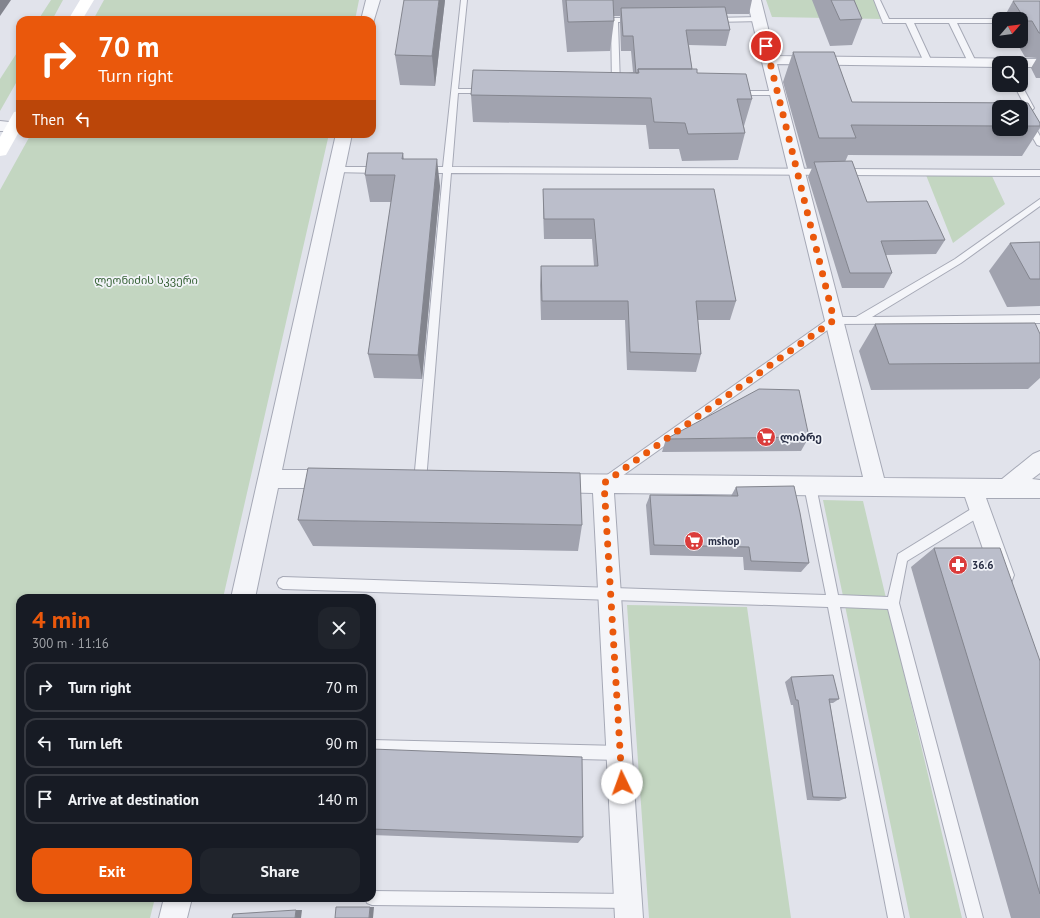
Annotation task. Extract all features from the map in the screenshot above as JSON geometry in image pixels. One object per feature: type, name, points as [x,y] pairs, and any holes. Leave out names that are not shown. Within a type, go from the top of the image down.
[{"type":"street","points":[[77,16],[87,0]]},
{"type":"street","points":[[369,16],[373,0]]},
{"type":"street","points":[[754,0],[876,487]]},
{"type":"street","points":[[769,60],[829,64],[992,63]]},
{"type":"street","points":[[1028,63],[1040,63]]},
{"type":"street","points":[[0,151],[11,123]]},
{"type":"street","points":[[244,594],[343,138]]},
{"type":"street","points":[[1007,488],[1040,460]]},
{"type":"street","points":[[269,479],[349,480]]},
{"type":"street","points":[[532,482],[1040,489]]},
{"type":"street","points":[[604,483],[629,909]]},
{"type":"street","points":[[972,488],[1009,591]]},
{"type":"street","points":[[173,918],[177,902]]},
{"type":"lane","points":[[420,481],[454,91],[464,0]]},
{"type":"lane","points":[[878,0],[886,21],[992,21]]},
{"type":"lane","points":[[617,92],[614,20],[644,20]]},
{"type":"lane","points":[[705,20],[759,20]]},
{"type":"lane","points":[[909,21],[928,62]]},
{"type":"lane","points":[[952,21],[972,62]]},
{"type":"lane","points":[[454,91],[494,91]]},
{"type":"lane","points":[[731,93],[777,94]]},
{"type":"lane","points":[[1028,123],[1040,143]]},
{"type":"lane","points":[[336,170],[384,170]]},
{"type":"lane","points":[[416,170],[1040,173]]},
{"type":"lane","points":[[858,321],[958,261],[1040,202]]},
{"type":"lane","points":[[604,483],[834,320],[858,321],[1040,318]]},
{"type":"lane","points":[[1017,319],[1024,333]]},
{"type":"lane","points":[[810,486],[896,918]]},
{"type":"lane","points":[[975,918],[894,602],[902,558],[980,510]]},
{"type":"lane","points":[[283,583],[894,602]]},
{"type":"lane","points":[[376,747],[620,752]]},
{"type":"lane","points":[[376,898],[629,909]]},
{"type":"green space","points":[[51,0],[63,0],[54,16],[41,16]]},
{"type":"green space","points":[[104,0],[359,0],[356,16],[95,16]]},
{"type":"green space","points":[[766,0],[875,0],[883,19],[772,17]]},
{"type":"green space","points":[[16,54],[16,83],[0,111],[0,79]]},
{"type":"green space","name":"ლეონიძის სკვერი","points":[[29,138],[328,138],[224,594],[16,594],[16,902],[154,902],[150,918],[0,918],[0,190]]},
{"type":"green space","points":[[926,175],[992,176],[1005,204],[953,243]]},
{"type":"green space","points":[[823,500],[863,501],[962,918],[910,918]]},
{"type":"green space","points":[[627,605],[747,607],[791,918],[649,918]]},
{"type":"building","points":[[404,0],[439,0],[432,56],[395,55]]},
{"type":"building","points":[[566,0],[613,0],[614,21],[568,22]]},
{"type":"building","points":[[831,0],[854,0],[862,19],[840,20]]},
{"type":"building","points":[[1013,1],[1040,1],[1040,33],[1032,21],[1028,21],[1028,12],[1020,12]]},
{"type":"building","points":[[725,7],[730,30],[686,30],[692,69],[638,69],[638,73],[636,73],[633,36],[623,36],[621,8]]},
{"type":"building","points":[[793,52],[834,52],[852,102],[992,103],[992,126],[851,125],[856,138],[819,138]]},
{"type":"building","points":[[638,69],[697,69],[697,73],[746,74],[752,99],[737,99],[745,133],[688,134],[685,123],[654,122],[651,98],[471,95],[473,70],[639,73]]},
{"type":"building","points":[[1028,103],[1040,123],[1040,126],[1028,126]]},
{"type":"building","points":[[368,153],[403,153],[402,159],[437,159],[418,355],[368,354],[395,175],[365,175]]},
{"type":"building","points":[[852,161],[867,202],[927,201],[945,240],[881,241],[892,273],[850,273],[814,162]]},
{"type":"building","points":[[543,189],[714,189],[736,301],[696,301],[701,354],[630,352],[628,301],[542,301],[541,266],[598,266],[594,219],[544,219]]},
{"type":"building","points":[[1040,242],[1040,279],[1030,279],[1010,243]]},
{"type":"building","points":[[1035,323],[1040,334],[1040,363],[889,364],[875,324]]},
{"type":"building","points":[[759,389],[799,390],[809,437],[666,439]]},
{"type":"building","points":[[308,468],[580,473],[582,525],[298,520]]},
{"type":"building","points":[[794,486],[809,563],[751,561],[749,547],[654,545],[650,495],[738,496],[736,487]]},
{"type":"building","points":[[934,548],[1000,548],[1040,661],[1040,894]]},
{"type":"building","points":[[833,675],[839,699],[829,699],[846,798],[813,797],[798,700],[796,700],[791,677]]},
{"type":"building","points":[[376,749],[582,757],[583,837],[376,829]]},
{"type":"building","points":[[336,907],[370,907],[369,918],[335,918]]},
{"type":"building","points":[[296,910],[295,918],[232,918],[233,914]]},
{"type":"place","name":"ლიბრე","points":[[766,437]]},
{"type":"place","name":"mshop","points":[[694,541]]},
{"type":"place","name":"36.6","points":[[958,565]]},
{"type":"route","points":[[622,783],[604,483],[834,320],[766,46]]}]
